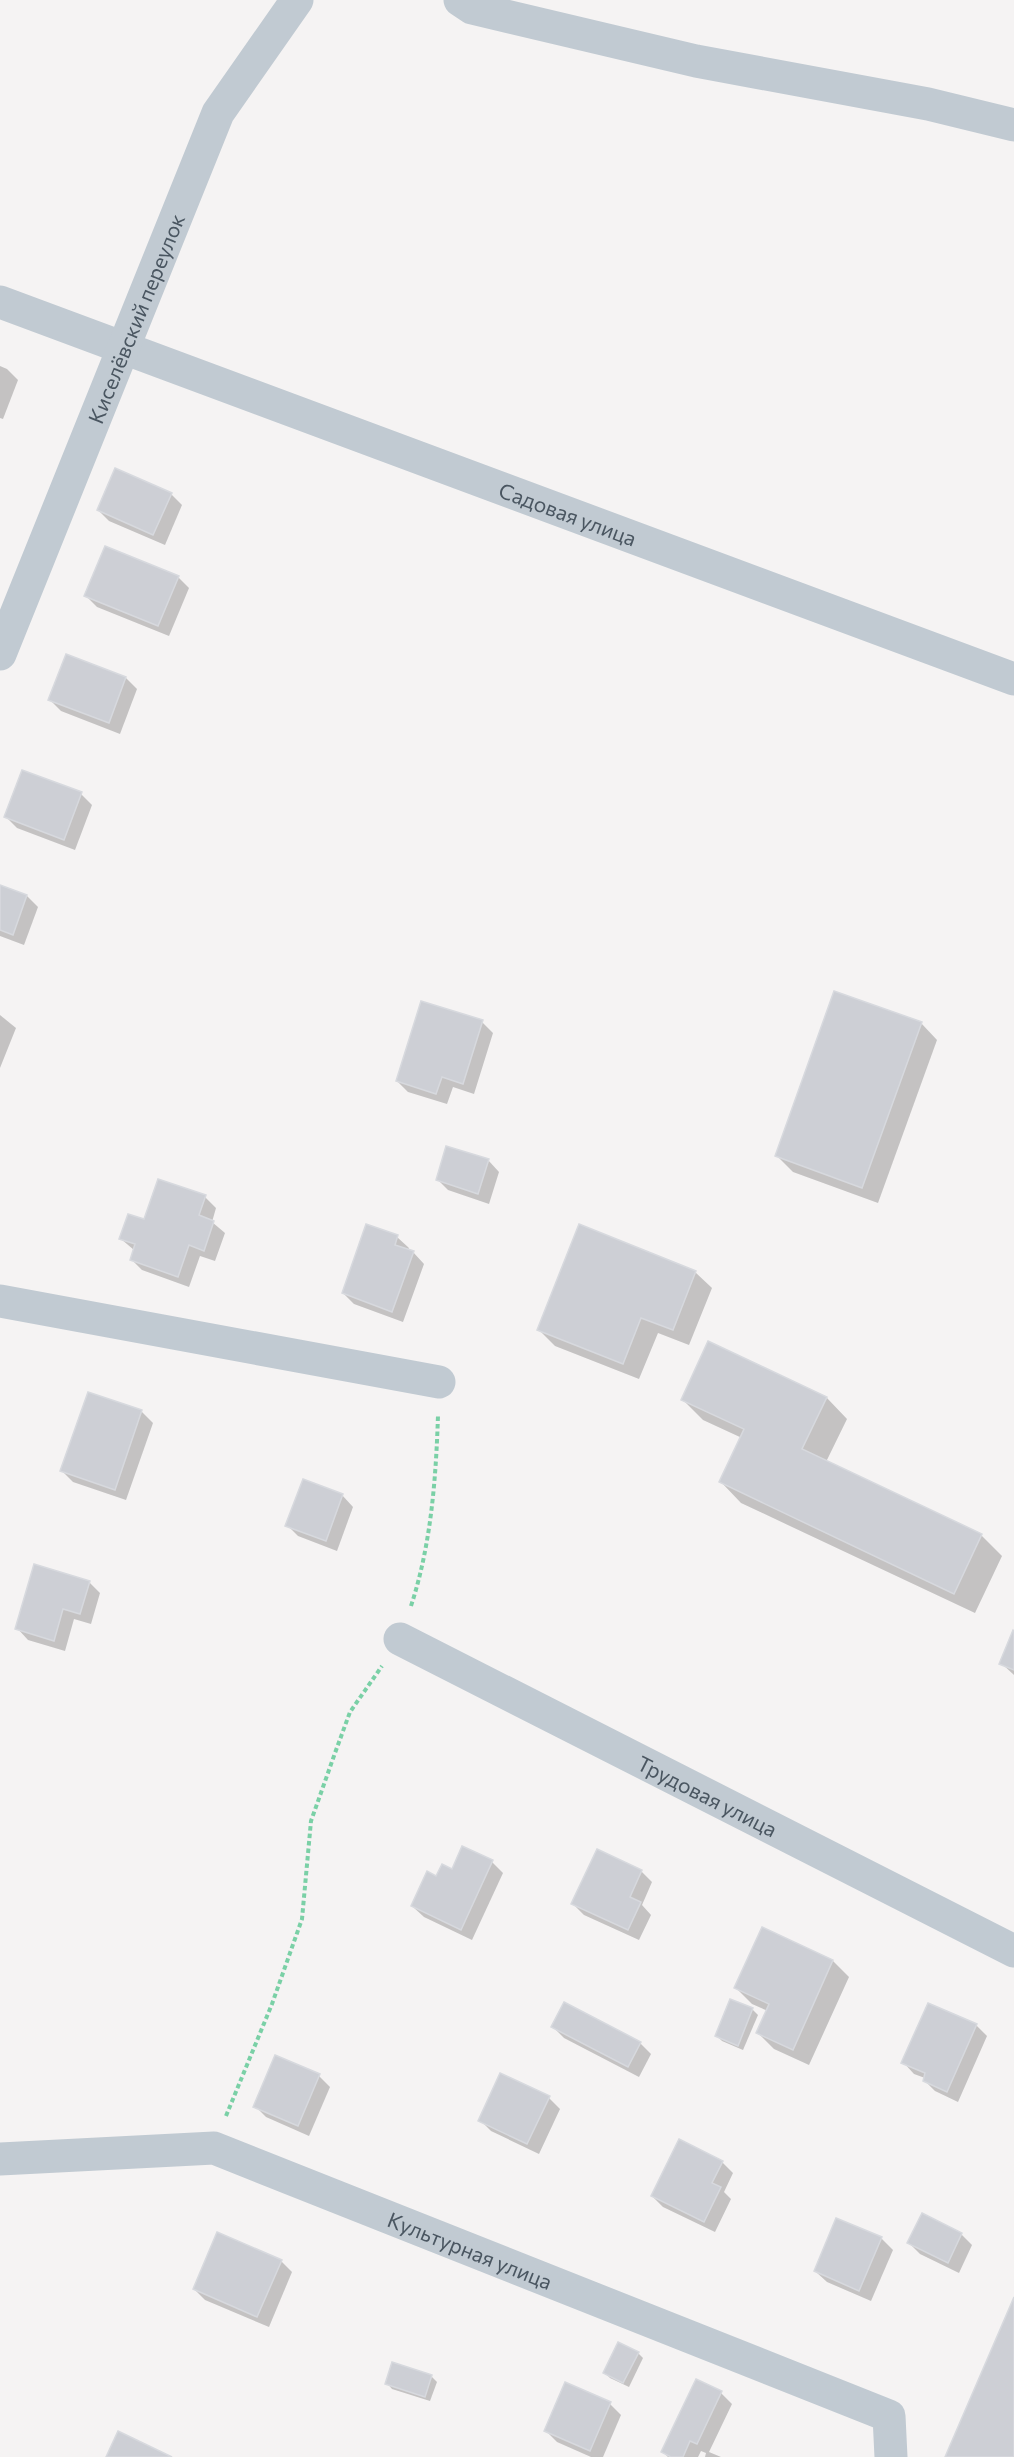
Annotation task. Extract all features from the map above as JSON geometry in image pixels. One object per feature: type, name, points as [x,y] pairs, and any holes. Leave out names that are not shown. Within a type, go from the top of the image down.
[{"type":"street","name":"Киселёвский переулок","points":[[0,654],[218,112],[297,0]]},
{"type":"street","points":[[460,0],[472,8],[696,61],[928,104],[1014,125]]},
{"type":"street","name":"Садовая улица","points":[[0,302],[1014,680]]},
{"type":"street","points":[[0,1301],[440,1382]]},
{"type":"street","name":"Трудовая улица","points":[[400,1639],[1014,1951]]},
{"type":"street","name":"Культурная улица","points":[[0,2158],[214,2148],[889,2415],[891,2457]]},
{"type":"path","points":[[214,2148],[272,2004],[302,1919],[311,1821],[335,1753],[350,1712],[400,1639],[417,1588],[436,1484],[440,1382]]},
{"type":"building","points":[[115,468],[172,493],[153,535],[97,510]]},
{"type":"building","points":[[105,546],[179,576],[158,626],[84,596]]},
{"type":"building","points":[[66,654],[126,677],[109,723],[48,700]]},
{"type":"building","points":[[22,770],[82,792],[64,840],[4,817]]},
{"type":"building","points":[[0,885],[27,895],[13,935],[0,930]]},
{"type":"building","points":[[834,991],[922,1022],[862,1188],[775,1156]]},
{"type":"building","points":[[421,1001],[483,1020],[463,1084],[442,1077],[436,1094],[396,1081]]},
{"type":"building","points":[[446,1146],[489,1159],[478,1194],[436,1180]]},
{"type":"building","points":[[158,1179],[206,1195],[199,1215],[214,1221],[204,1251],[189,1245],[178,1277],[130,1260],[135,1244],[119,1239],[128,1214],[144,1219]]},
{"type":"building","points":[[366,1224],[398,1235],[395,1245],[414,1251],[392,1312],[342,1293]]},
{"type":"building","points":[[579,1224],[696,1271],[673,1330],[641,1318],[623,1364],[537,1330]]},
{"type":"building","points":[[708,1341],[827,1397],[802,1449],[982,1534],[954,1594],[719,1482],[744,1429],[681,1400]]},
{"type":"building","points":[[88,1392],[142,1410],[115,1490],[60,1471]]},
{"type":"building","points":[[303,1479],[343,1494],[326,1541],[285,1526]]},
{"type":"building","points":[[34,1564],[90,1581],[80,1614],[63,1609],[54,1641],[15,1629]]},
{"type":"building","points":[[1014,1631],[1014,1670],[999,1664]]},
{"type":"building","points":[[462,1846],[493,1860],[461,1930],[411,1906],[427,1871],[436,1876],[442,1864],[452,1869]]},
{"type":"building","points":[[597,1849],[642,1870],[630,1897],[641,1902],[628,1930],[571,1904]]},
{"type":"building","points":[[762,1927],[833,1960],[793,2050],[756,2033],[769,2004],[734,1988]]},
{"type":"building","points":[[730,1999],[753,2008],[738,2046],[715,2036]]},
{"type":"building","points":[[564,2002],[641,2042],[628,2067],[551,2027]]},
{"type":"building","points":[[928,2003],[977,2024],[947,2092],[923,2081],[925,2073],[901,2063]]},
{"type":"building","points":[[275,2055],[320,2074],[298,2126],[253,2107]]},
{"type":"building","points":[[500,2073],[550,2096],[527,2144],[478,2121]]},
{"type":"building","points":[[679,2139],[723,2161],[712,2183],[721,2187],[704,2222],[651,2196]]},
{"type":"building","points":[[922,2213],[962,2233],[948,2263],[907,2243]]},
{"type":"building","points":[[836,2218],[882,2237],[859,2291],[814,2271]]},
{"type":"building","points":[[217,2232],[282,2260],[257,2317],[193,2289]]},
{"type":"building","points":[[1014,2297],[1014,2457],[945,2457]]},
{"type":"building","points":[[618,2342],[639,2352],[623,2383],[603,2373]]},
{"type":"building","points":[[392,2362],[432,2375],[425,2397],[385,2384]]},
{"type":"building","points":[[696,2379],[722,2391],[697,2444],[690,2441],[683,2457],[671,2457],[661,2452]]},
{"type":"building","points":[[565,2382],[611,2402],[590,2451],[544,2431]]},
{"type":"building","points":[[118,2431],[172,2457],[106,2457]]}]
